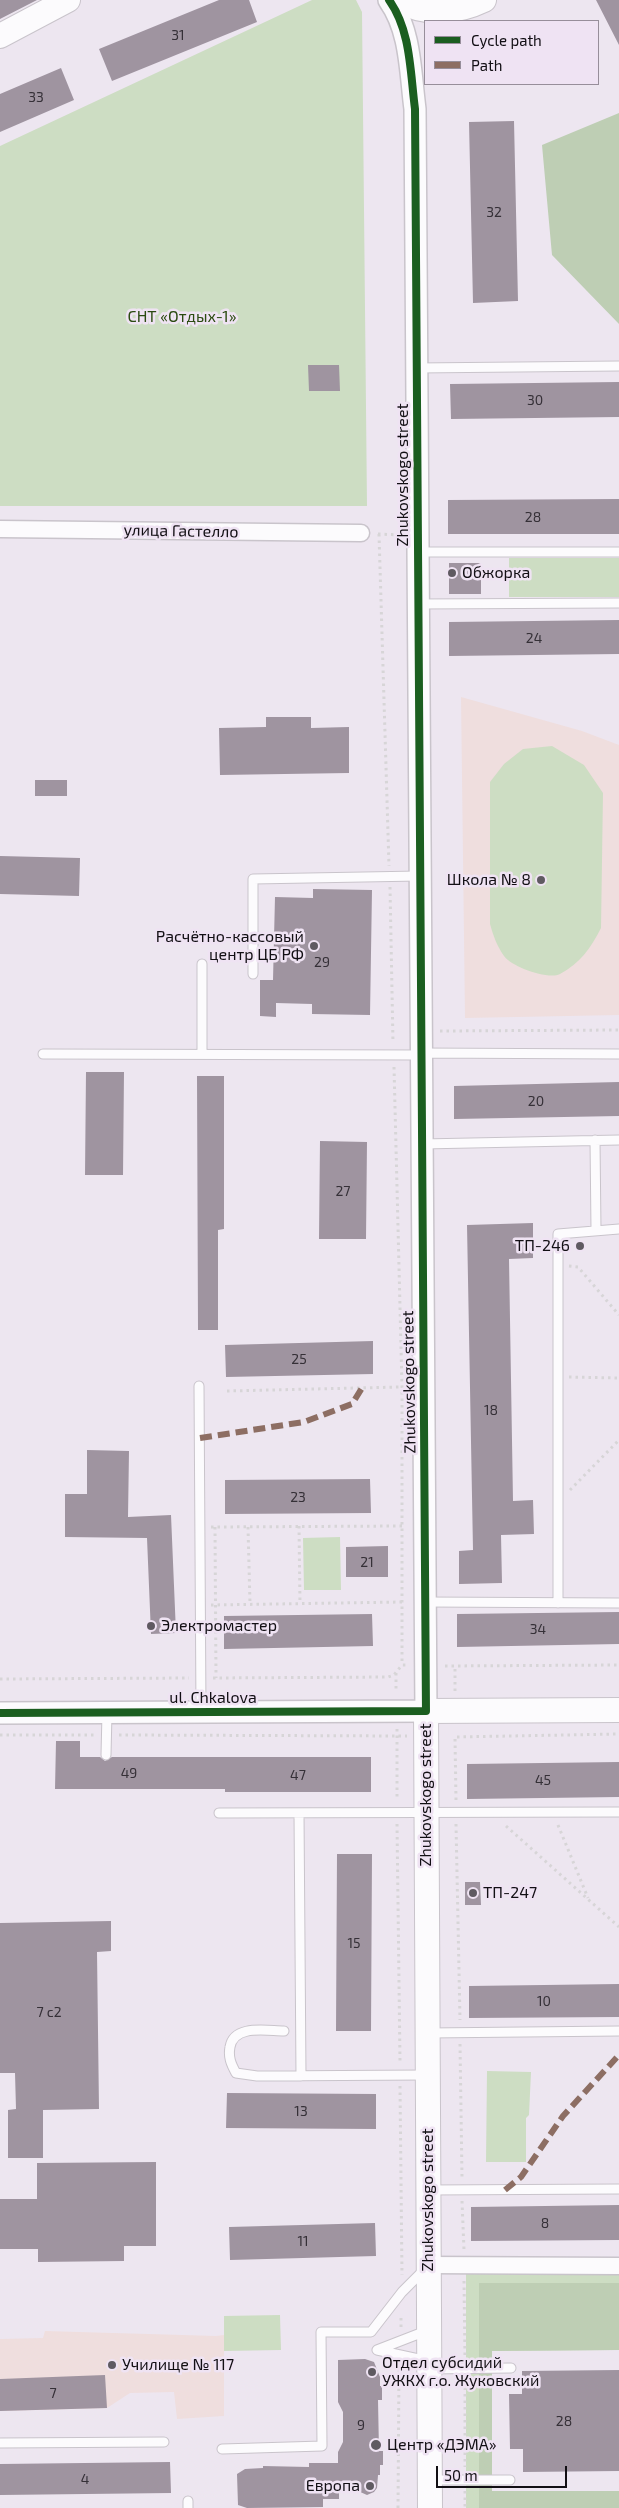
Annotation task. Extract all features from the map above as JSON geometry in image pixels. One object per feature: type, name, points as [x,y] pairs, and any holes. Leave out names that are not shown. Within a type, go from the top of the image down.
[{"type":"main road","points":[[0,36],[68,0]]},
{"type":"main road","points":[[398,0],[428,11],[464,9],[484,0]]},
{"type":"main road","name":"ul. Chkalova","points":[[426,1711],[619,1710]]},
{"type":"main road","name":"Zhukovskogo street","points":[[426,1711],[430,2508]]},
{"type":"street","points":[[389,0],[397,12],[405,32],[415,108]]},
{"type":"street","points":[[463,20],[488,0]]},
{"type":"street","points":[[415,108],[424,81]]},
{"type":"street","name":"Zhukovskogo street","points":[[415,108],[426,1711]]},
{"type":"street","name":"улица Гастелло","points":[[0,529],[361,533]]},
{"type":"street","name":"ul. Chkalova","points":[[0,1713],[426,1711]]},
{"type":"street","points":[[428,2265],[619,2266]]},
{"type":"lane","points":[[416,368],[619,366]]},
{"type":"lane","points":[[418,544],[619,552]]},
{"type":"lane","points":[[418,604],[619,603]]},
{"type":"lane","points":[[253,974],[253,879],[390,875],[419,876]]},
{"type":"lane","points":[[202,964],[202,1054]]},
{"type":"lane","points":[[43,1054],[619,1054]]},
{"type":"lane","points":[[595,1140],[596,1230]]},
{"type":"lane","points":[[421,1144],[619,1140]]},
{"type":"lane","points":[[558,1602],[558,1234],[619,1229]]},
{"type":"lane","points":[[199,1386],[202,1712]]},
{"type":"lane","points":[[425,1602],[619,1603]]},
{"type":"lane","points":[[106,1712],[106,1755]]},
{"type":"lane","points":[[219,1814],[619,1812]]},
{"type":"lane","points":[[299,1813],[301,2076]]},
{"type":"lane","points":[[284,2031],[244,2031],[236,2034],[230,2044],[229,2054],[231,2064],[236,2072],[246,2076],[428,2075]]},
{"type":"lane","points":[[427,2033],[619,2031]]},
{"type":"lane","points":[[428,2190],[619,2188]]},
{"type":"lane","points":[[222,2449],[322,2446],[321,2332],[371,2332],[402,2292],[428,2265]]},
{"type":"lane","points":[[429,2330],[377,2350],[429,2365],[511,2368]]},
{"type":"lane","points":[[0,2443],[164,2442]]},
{"type":"lane","points":[[430,2480],[510,2480]]},
{"type":"path","points":[[361,533],[379,534],[418,544]]},
{"type":"path","points":[[0,1679],[388,1677],[396,1673],[402,1665],[402,1387],[390,875],[379,534]]},
{"type":"path","points":[[436,1031],[619,1030]]},
{"type":"path","points":[[558,1266],[578,1267],[619,1315]]},
{"type":"path","points":[[558,1377],[619,1378]]},
{"type":"path","points":[[227,1390],[402,1387]]},
{"type":"path","points":[[558,1504],[619,1440]]},
{"type":"path","points":[[299,1526],[300,1604]]},
{"type":"path","points":[[200,1527],[402,1526]]},
{"type":"path","points":[[215,1527],[216,1678]]},
{"type":"path","points":[[248,1527],[250,1604]]},
{"type":"path","points":[[201,1605],[402,1602]]},
{"type":"path","points":[[402,1665],[619,1665]]},
{"type":"path","points":[[396,1673],[402,2292],[400,2342]]},
{"type":"path","points":[[464,2252],[455,1737],[619,1734]]},
{"type":"path","points":[[554,1813],[589,1900]]},
{"type":"path","points":[[493,1814],[619,1927]]},
{"type":"path","points":[[398,2508],[399,2356]]},
{"type":"shaded area","name":"Школа № 8","points":[[461,697],[582,731],[619,745],[619,1015],[465,1018]]},
{"type":"shaded area","name":"Училище № 117","points":[[45,2331],[224,2335],[224,2416],[177,2419],[174,2392],[130,2393],[107,2408],[0,2411],[0,2339],[43,2338]]},
{"type":"green space","name":"СНТ «Отдых-1»","points":[[312,0],[356,0],[362,12],[367,506],[0,506],[0,146]]},
{"type":"green space","points":[[619,113],[619,324],[552,255],[542,145]]},
{"type":"green space","points":[[509,558],[619,558],[619,597],[509,597]]},
{"type":"green space","points":[[552,746],[584,765],[603,793],[601,928],[579,960],[560,974],[547,975],[522,968],[508,960],[497,944],[490,924],[490,782],[504,764],[523,749]]},
{"type":"green space","points":[[340,1537],[341,1590],[304,1590],[303,1538]]},
{"type":"green space","points":[[487,2071],[531,2072],[529,2115],[526,2118],[526,2162],[486,2162]]},
{"type":"green space","points":[[466,2273],[619,2273],[619,2350],[492,2351],[492,2491],[619,2491],[619,2508],[466,2508]]},
{"type":"green space","points":[[479,2283],[619,2283],[619,2350],[492,2351],[492,2491],[619,2491],[619,2508],[479,2508]]},
{"type":"green space","points":[[280,2315],[281,2350],[224,2351],[224,2316]]},
{"type":"building","points":[[0,0],[37,0],[0,19]]},
{"type":"building","points":[[219,0],[249,0],[257,22],[112,81],[99,49]]},
{"type":"building","points":[[596,0],[619,0],[619,45]]},
{"type":"building","points":[[61,68],[74,100],[0,132],[0,94]]},
{"type":"building","points":[[514,121],[518,301],[473,303],[469,122]]},
{"type":"building","points":[[308,365],[339,365],[340,391],[309,391]]},
{"type":"building","points":[[619,382],[619,417],[451,419],[450,384]]},
{"type":"building","points":[[619,499],[619,534],[448,534],[448,500]]},
{"type":"building","points":[[449,563],[481,563],[481,594],[449,594]]},
{"type":"building","points":[[619,620],[619,654],[449,656],[449,622]]},
{"type":"building","points":[[266,717],[311,717],[311,728],[349,727],[349,773],[220,775],[219,728],[266,727]]},
{"type":"building","points":[[35,780],[67,780],[67,796],[35,796]]},
{"type":"building","points":[[0,856],[80,858],[79,896],[0,894]]},
{"type":"building","points":[[313,889],[372,890],[370,1015],[312,1014],[312,1004],[276,1003],[276,1017],[260,1016],[260,980],[273,980],[275,897],[313,898]]},
{"type":"building","points":[[86,1072],[124,1072],[123,1175],[85,1175]]},
{"type":"building","points":[[197,1076],[224,1076],[224,1229],[218,1230],[218,1330],[198,1330]]},
{"type":"building","points":[[619,1082],[619,1116],[454,1119],[454,1086]]},
{"type":"building","points":[[320,1141],[367,1142],[366,1239],[319,1239]]},
{"type":"building","points":[[533,1223],[533,1258],[509,1259],[513,1501],[533,1500],[534,1534],[501,1535],[502,1583],[459,1584],[459,1551],[473,1550],[467,1225]]},
{"type":"building","points":[[373,1341],[373,1374],[226,1377],[225,1345]]},
{"type":"building","points":[[87,1450],[129,1451],[128,1517],[171,1515],[176,1633],[151,1634],[147,1538],[65,1537],[65,1494],[87,1494]]},
{"type":"building","points":[[370,1479],[371,1513],[225,1514],[225,1480]]},
{"type":"building","points":[[388,1546],[388,1577],[346,1577],[346,1547]]},
{"type":"building","points":[[619,1612],[619,1644],[457,1647],[457,1614]]},
{"type":"building","points":[[372,1614],[373,1646],[224,1649],[224,1616]]},
{"type":"building","points":[[56,1741],[80,1741],[80,1757],[100,1757],[105,1761],[112,1757],[371,1757],[371,1792],[225,1792],[225,1789],[55,1789]]},
{"type":"building","points":[[619,1762],[619,1797],[467,1799],[467,1764]]},
{"type":"building","points":[[337,1854],[372,1854],[371,2031],[336,2031]]},
{"type":"building","name":"ТП-247","points":[[465,1882],[480,1882],[481,1905],[465,1905]]},
{"type":"building","points":[[111,1921],[111,1951],[97,1952],[99,2109],[43,2110],[43,2158],[8,2158],[8,2110],[16,2109],[15,2073],[0,2073],[0,1923]]},
{"type":"building","points":[[619,1984],[619,2017],[469,2018],[469,1986]]},
{"type":"building","points":[[227,2093],[376,2094],[376,2129],[226,2128]]},
{"type":"building","points":[[156,2162],[156,2246],[124,2246],[124,2261],[38,2262],[38,2249],[0,2249],[0,2199],[37,2199],[37,2163]]},
{"type":"building","points":[[619,2205],[619,2240],[471,2241],[471,2207]]},
{"type":"building","points":[[375,2223],[376,2256],[230,2260],[229,2227]]},
{"type":"building","points":[[365,2359],[374,2362],[380,2377],[380,2386],[382,2386],[382,2400],[378,2400],[379,2451],[383,2451],[383,2465],[380,2465],[380,2475],[378,2475],[377,2488],[374,2492],[367,2495],[358,2491],[339,2491],[339,2499],[323,2499],[323,2507],[247,2508],[238,2505],[237,2474],[245,2469],[263,2468],[263,2466],[309,2467],[309,2463],[338,2463],[338,2452],[343,2442],[343,2412],[338,2402],[338,2360]]},
{"type":"building","points":[[619,2370],[619,2471],[523,2472],[523,2449],[510,2449],[509,2394],[522,2394],[522,2371]]},
{"type":"building","points":[[105,2375],[107,2408],[0,2411],[0,2379]]},
{"type":"building","points":[[170,2462],[171,2493],[0,2495],[0,2464]]},
{"type":"marked path","points":[[200,1438],[304,1422],[352,1404],[362,1388]]},
{"type":"marked path","points":[[505,2190],[521,2177],[563,2116],[619,2055]]},
{"type":"cycle path","points":[[0,1713],[426,1711],[415,109],[406,38],[402,25],[389,0]]},
{"type":"place","name":"Обжорка","points":[[452,573]]},
{"type":"place","name":"Школа № 8","points":[[541,880]]},
{"type":"place","name":"Расчётно-кассовый центр ЦБ РФ","points":[[314,946]]},
{"type":"place","name":"ТП-246","points":[[580,1246]]},
{"type":"place","name":"Электромастер","points":[[151,1626]]},
{"type":"place","name":"ТП-247","points":[[473,1893]]},
{"type":"place","name":"Училище № 117","points":[[112,2365]]},
{"type":"place","name":"Отдел субсидий УЖКХ г.о. Жуковский","points":[[372,2372]]},
{"type":"place","name":"Центр «ДЭМА»","points":[[376,2445]]},
{"type":"place","name":"Европа","points":[[370,2486]]}]
